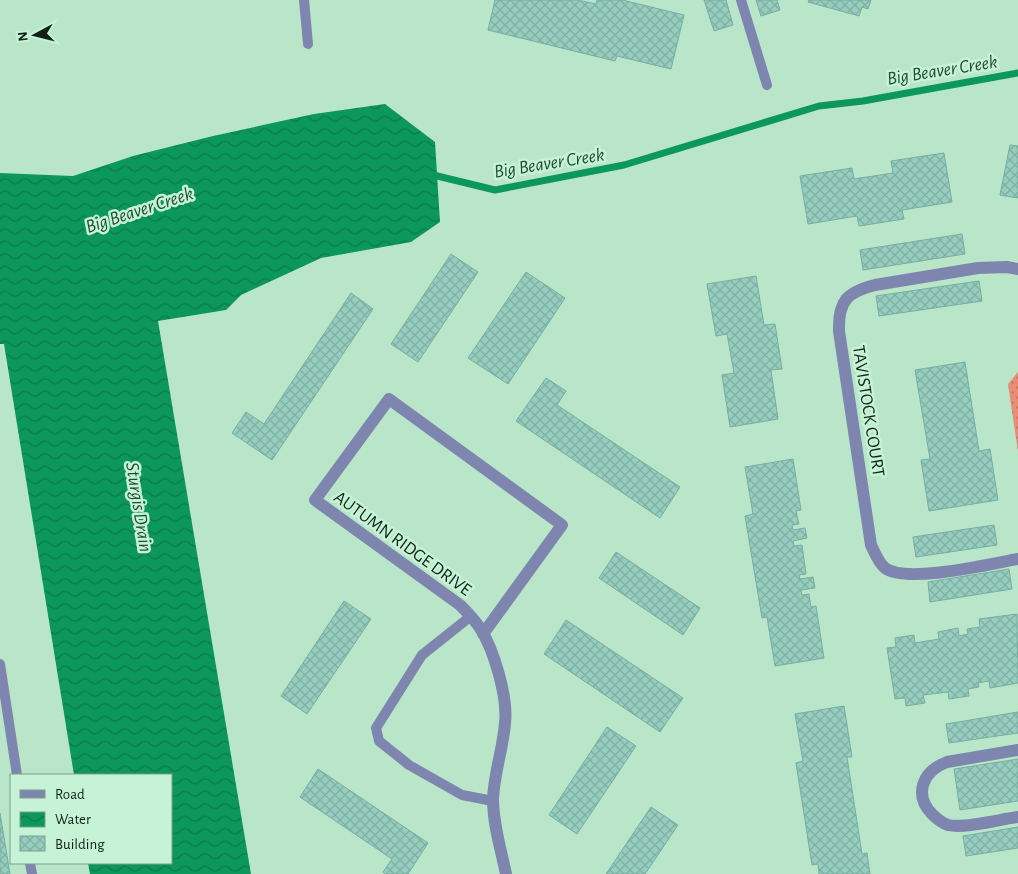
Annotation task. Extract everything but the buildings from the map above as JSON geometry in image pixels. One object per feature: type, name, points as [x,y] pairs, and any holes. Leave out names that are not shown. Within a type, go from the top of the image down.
[{"type":"street","name":"TAVISTOCK COURT","points":[[1018,269],[1007,267],[978,268],[860,289],[849,295],[840,307],[838,319],[871,545],[877,559],[886,568],[896,573],[909,575],[928,574],[1018,559]]},
{"type":"street","name":"AUTUMN RIDGE DRIVE","points":[[483,634],[562,525],[389,399],[316,500],[460,605],[471,616],[490,647],[503,689],[505,705],[505,723],[494,781],[493,801],[494,818],[506,874]]},
{"type":"street","points":[[1018,750],[947,762],[938,766],[929,773],[924,782],[922,796],[927,809],[938,820],[949,825],[1018,817]]},
{"type":"lane","points":[[304,0],[308,44]]},
{"type":"lane","points":[[741,0],[768,84]]},
{"type":"lane","points":[[471,616],[422,654],[376,728],[376,733],[379,741],[409,765],[462,795],[493,801]]},
{"type":"lane","points":[[0,664],[17,774]]},
{"type":"shaded area","points":[[1018,372],[1018,452],[1008,384]]},
{"type":"water","name":"Sturgis Drain","points":[[385,104],[435,142],[440,222],[411,242],[321,258],[241,295],[226,310],[158,321],[251,874],[90,874],[88,864],[172,864],[172,774],[74,774],[4,344],[0,344],[0,173],[73,176],[133,156],[314,114]]},
{"type":"waterway","name":"Big Beaver Creek","points":[[429,174],[495,190],[624,165],[819,106],[863,101],[1018,73]]}]
